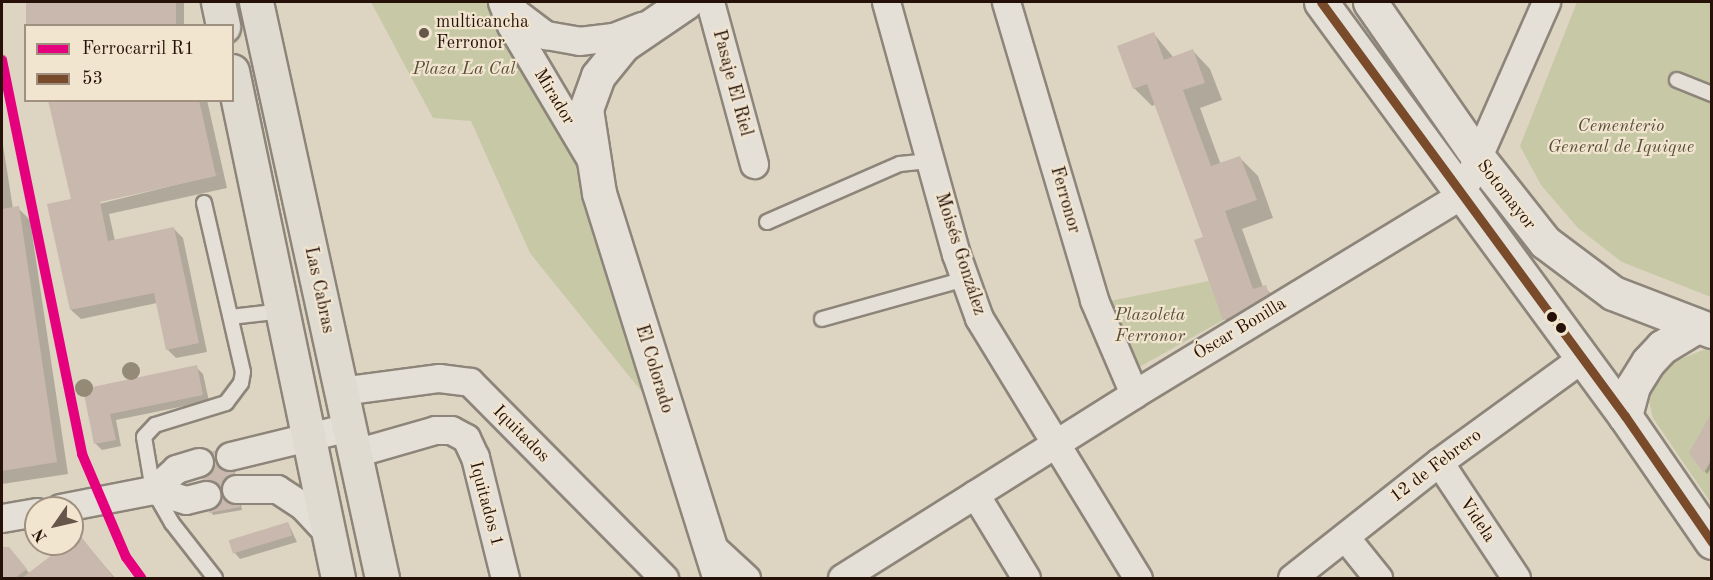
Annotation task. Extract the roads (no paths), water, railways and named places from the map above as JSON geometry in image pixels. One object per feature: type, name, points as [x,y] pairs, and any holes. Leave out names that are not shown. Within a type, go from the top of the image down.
[{"type":"main road","points":[[218,2],[223,24]]},
{"type":"main road","name":"Las Cabras","points":[[256,2],[382,579]]},
{"type":"main road","name":"El Colorado","points":[[686,2],[623,45],[598,76],[586,110],[591,159],[720,579]]},
{"type":"main road","name":"Sotomayor","points":[[1322,2],[1461,195],[1625,416],[1712,542]]},
{"type":"main road","name":"Sotomayor","points":[[1370,2],[1524,220],[1567,262],[1612,293],[1704,328]]},
{"type":"main road","points":[[234,80],[338,579]]},
{"type":"main road","points":[[1625,416],[1633,386],[1648,362],[1662,347],[1704,328]]},
{"type":"street","name":"Mirador","points":[[502,2],[510,24],[591,159]]},
{"type":"street","points":[[509,2],[515,12],[546,35],[579,41],[613,37],[657,21]]},
{"type":"street","name":"Pasaje El Riel","points":[[710,2],[754,164]]},
{"type":"street","name":"Moisés González","points":[[886,2],[930,161],[979,318],[1138,579]]},
{"type":"street","name":"Ferronor","points":[[1006,2],[1094,300],[1134,394]]},
{"type":"street","points":[[1461,195],[1546,2]]},
{"type":"street","name":"Óscar Bonilla","points":[[842,579],[1134,394],[1461,195]]},
{"type":"street","name":"12 de Febrero","points":[[1292,579],[1438,462],[1582,358]]},
{"type":"street","name":"Iquitados","points":[[341,391],[439,378],[470,382],[664,579]]},
{"type":"street","name":"Iquitados 1","points":[[352,440],[435,430],[451,430],[466,438],[475,457],[506,579]]},
{"type":"street","points":[[231,456],[309,436],[352,440]]},
{"type":"street","points":[[153,490],[176,469],[199,462]]},
{"type":"street","name":"Videla","points":[[1438,462],[1516,579]]},
{"type":"street","points":[[237,489],[277,489],[302,505],[329,534]]},
{"type":"street","points":[[84,503],[153,490],[186,500],[206,495]]},
{"type":"street","points":[[975,494],[1026,579]]},
{"type":"street","points":[[2,518],[24,514]]},
{"type":"street","points":[[1345,537],[1378,579]]},
{"type":"street","points":[[710,545],[746,579]]},
{"type":"lane","points":[[1677,80],[1712,94]]},
{"type":"lane","points":[[767,222],[900,164],[930,161]]},
{"type":"lane","points":[[204,203],[243,372],[241,383],[236,393],[217,408],[155,425],[145,432],[153,490],[185,542],[215,579]]},
{"type":"lane","points":[[822,319],[965,279]]},
{"type":"lane","points":[[231,317],[283,311]]},
{"type":"rail line","name":"R1","points":[[2,60],[82,454],[126,557],[141,578]]},
{"type":"place","name":"multicancha Ferronor","points":[[424,33]]},
{"type":"park label","name":"Plaza La Cal","points":[[464,69]]},
{"type":"park label","name":"Cementerio General de Iquique","points":[[1621,137]]},
{"type":"park label","name":"Plazoleta Ferronor","points":[[1150,326]]}]
